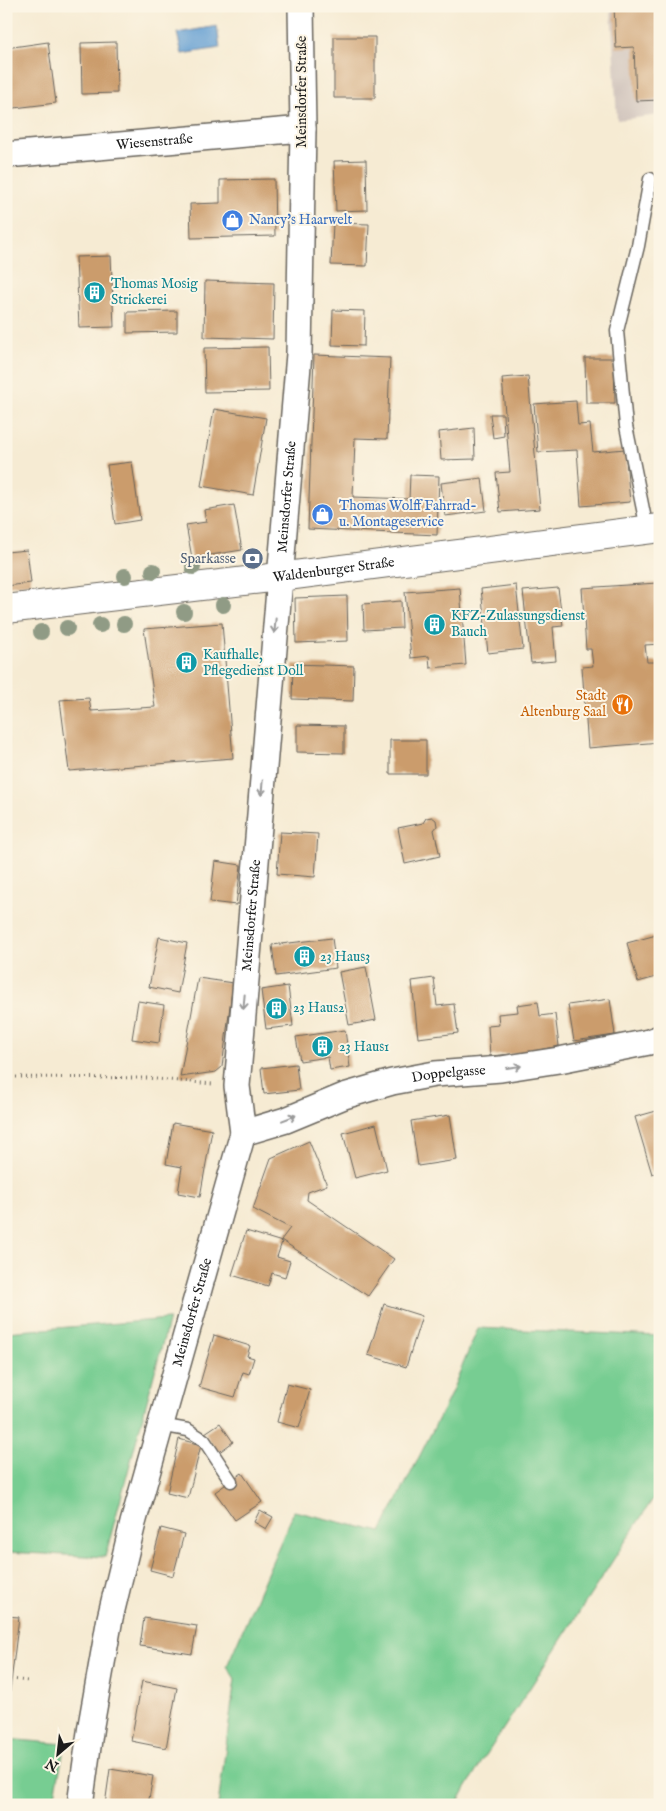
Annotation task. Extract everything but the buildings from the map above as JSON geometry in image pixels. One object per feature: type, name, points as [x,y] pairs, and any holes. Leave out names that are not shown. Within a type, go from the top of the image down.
[{"type":"main road","name":"Waldenburger Straße","points":[[6,609],[279,577],[653,528]]},
{"type":"street","name":"Meinsdorfer Straße","points":[[80,1805],[110,1618],[133,1523],[243,1133],[237,1086],[299,354],[303,128],[301,6]]},
{"type":"street","name":"Wiesenstraße","points":[[6,155],[303,128]]},
{"type":"street","name":"Doppelgasse","points":[[243,1133],[286,1120],[344,1096],[392,1082],[435,1074],[501,1069],[560,1060],[649,1042],[660,1038]]},
{"type":"lane","points":[[650,179],[638,246],[616,331],[626,426],[653,528]]},
{"type":"lane","points":[[160,1424],[188,1430],[204,1440],[231,1481]]},
{"type":"path","points":[[6,1077],[146,1078],[237,1086]]},
{"type":"path","points":[[11,1679],[28,1681]]},
{"type":"shaded area","points":[[611,6],[660,6],[660,115],[617,120]]},
{"type":"green space","points":[[169,1319],[105,1557],[6,1552],[6,1332]]},
{"type":"green space","points":[[478,1328],[660,1336],[660,1488],[483,1760],[456,1805],[218,1805],[235,1679],[227,1666],[294,1511],[381,1532],[449,1398]]},
{"type":"green space","points":[[6,1739],[65,1744],[53,1805],[6,1805]]},
{"type":"water","points":[[217,26],[220,48],[182,54],[177,33]]},
{"type":"place","name":"Nancy's Haarwelt","points":[[233,220]]},
{"type":"place","name":"Thomas Mosig Strickerei","points":[[95,292]]},
{"type":"place","name":"Thomas Wolff Fahrrad- u. Montageservice","points":[[323,514]]},
{"type":"place","name":"Sparkasse","points":[[252,559]]},
{"type":"place","name":"KFZ-Zulassungsdienst Bauch","points":[[435,624]]},
{"type":"place","name":"Kaufhalle, Pflegedienst Doll","points":[[187,663]]},
{"type":"place","name":"Stadt Altenburg Saal","points":[[622,704]]},
{"type":"place","name":"23 Haus3","points":[[304,957]]},
{"type":"place","name":"23 Haus2","points":[[277,1008]]},
{"type":"place","name":"23 Haus1","points":[[323,1047]]}]
